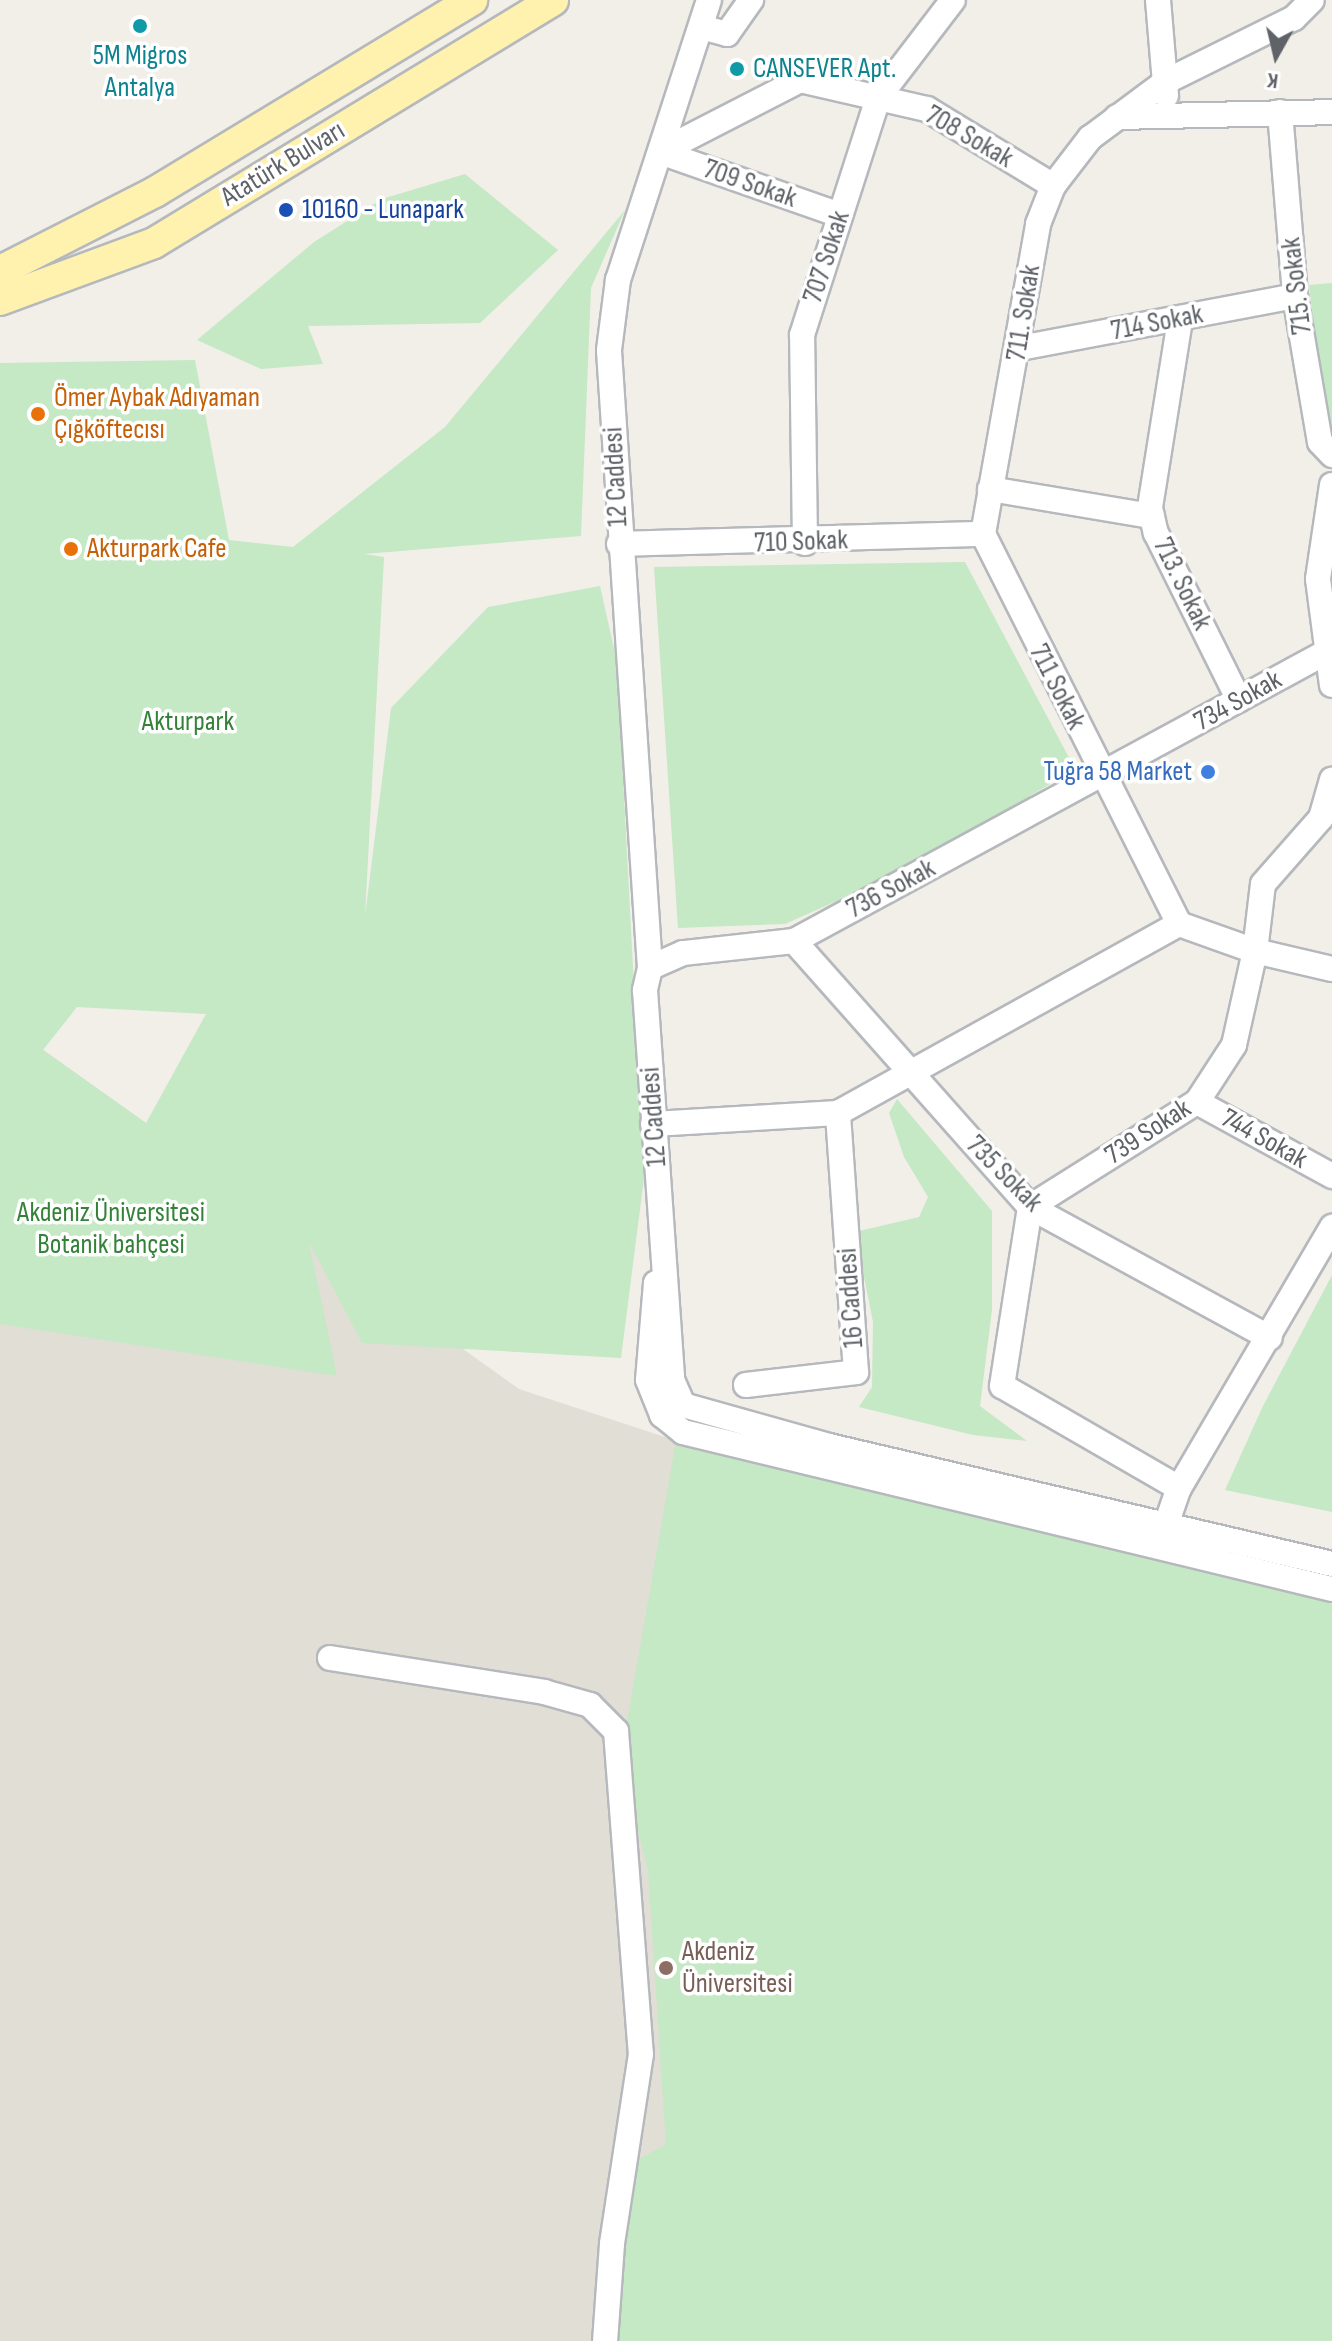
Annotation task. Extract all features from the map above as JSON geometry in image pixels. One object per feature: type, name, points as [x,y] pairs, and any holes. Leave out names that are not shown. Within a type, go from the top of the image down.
[{"type":"main road","name":"Atatürk Bulvarı","points":[[0,271],[122,209],[472,0]]},
{"type":"main road","name":"Atatürk Bulvarı","points":[[0,300],[154,243],[553,0]]},
{"type":"main road","points":[[0,250],[122,209]]},
{"type":"main road","points":[[0,322],[90,285],[154,243]]},
{"type":"street","name":"12 Caddesi","points":[[662,1266],[645,990],[658,964],[619,544],[609,350],[618,280],[709,0]]},
{"type":"street","points":[[701,27],[727,34],[751,0]]},
{"type":"street","name":"707 Sokak","points":[[805,543],[802,335],[878,98],[953,0]]},
{"type":"street","points":[[1158,0],[1169,114]]},
{"type":"street","name":"711. Sokak","points":[[983,534],[1020,348],[1038,224],[1053,186],[1090,138],[1165,82],[1294,18],[1312,0]]},
{"type":"street","name":"708 Sokak","points":[[660,152],[800,80],[927,109],[1053,186]]},
{"type":"street","name":"715. Sokak","points":[[1280,112],[1295,296],[1320,442],[1332,455]]},
{"type":"street","points":[[1117,117],[1332,112]]},
{"type":"street","name":"709 Sokak","points":[[660,152],[840,215]]},
{"type":"street","name":"714 Sokak","points":[[1020,348],[1295,296]]},
{"type":"street","name":"713. Sokak","points":[[1180,320],[1152,516],[1239,700]]},
{"type":"street","points":[[1332,485],[1318,579],[1330,650],[1332,685]]},
{"type":"street","points":[[990,489],[1152,516]]},
{"type":"street","name":"710 Sokak","points":[[619,544],[805,543],[983,534]]},
{"type":"street","name":"711 Sokak","points":[[983,534],[1102,777],[1179,924]]},
{"type":"street","name":"734 Sokak","points":[[1102,777],[1330,650]]},
{"type":"street","name":"736 Sokak","points":[[658,964],[794,941],[1102,777]]},
{"type":"street","name":"739 Sokak","points":[[1030,1207],[1197,1102],[1234,1045],[1255,951],[1263,884],[1321,818],[1332,780]]},
{"type":"street","points":[[653,1124],[838,1113],[1179,924],[1255,951],[1332,969]]},
{"type":"street","name":"735 Sokak","points":[[794,941],[908,1074],[1030,1207],[1270,1338]]},
{"type":"street","name":"744 Sokak","points":[[1197,1102],[1332,1176]]},
{"type":"street","name":"16 Caddesi","points":[[746,1385],[856,1372],[838,1113]]},
{"type":"street","points":[[1030,1207],[1002,1386],[1179,1488]]},
{"type":"street","points":[[1166,1525],[1179,1488],[1270,1338],[1332,1227]]},
{"type":"street","points":[[662,1266],[669,1285],[674,1389],[693,1411],[1332,1564]]},
{"type":"street","points":[[662,1266],[656,1284],[648,1380],[657,1408],[683,1432],[1332,1589]]},
{"type":"street","points":[[330,1658],[544,1692],[590,1705],[616,1731],[641,2054],[612,2244],[605,2341]]},
{"type":"shaded area","name":"Akdeniz Üniversitesi","points":[[0,1019],[519,1389],[677,1441],[1332,2341],[0,2341]]},
{"type":"green space","points":[[465,174],[558,250],[480,323],[308,326],[323,364],[261,369],[197,340],[314,242],[382,199]]},
{"type":"green space","points":[[625,210],[591,288],[581,536],[364,554],[384,557],[365,916],[391,708],[488,607],[600,586],[617,662],[644,1178],[621,1358],[362,1343],[309,1242],[337,1376],[0,1324],[0,363],[195,360],[229,540],[293,547],[445,427]],"holes":[[[77,1007],[206,1014],[146,1123],[43,1050]]]},
{"type":"green space","points":[[1332,283],[1332,436],[1323,416],[1309,285]]},
{"type":"green space","points":[[965,562],[1075,769],[904,871],[785,924],[678,928],[654,567]]},
{"type":"green space","points":[[897,1099],[992,1211],[992,1310],[980,1406],[1027,1441],[973,1435],[859,1407],[872,1387],[873,1322],[855,1232],[919,1217],[928,1197],[904,1157],[889,1113]]},
{"type":"green space","points":[[1332,1275],[1332,1512],[1225,1490],[1262,1408]]},
{"type":"green space","points":[[676,1441],[1332,1596],[1332,2341],[605,2341],[622,2169],[666,2144],[648,1870],[620,1762]]},
{"type":"place","name":"5M Migros Antalya","points":[[140,26]]},
{"type":"place","name":"CANSEVER Apt.","points":[[737,69]]},
{"type":"place","name":"10160 - Lunapark","points":[[286,210]]},
{"type":"place","name":"Ömer Aybak Adıyaman Çığköftecısı","points":[[38,414]]},
{"type":"place","name":"Akturpark Cafe","points":[[71,549]]},
{"type":"place","name":"Tuğra 58 Market","points":[[1208,772]]},
{"type":"place","name":"Akdeniz Üniversitesi","points":[[666,1968]]},
{"type":"park label","name":"Akturpark","points":[[188,722]]},
{"type":"park label","name":"Akdeniz Üniversitesi Botanik bahçesi","points":[[111,1229]]}]
